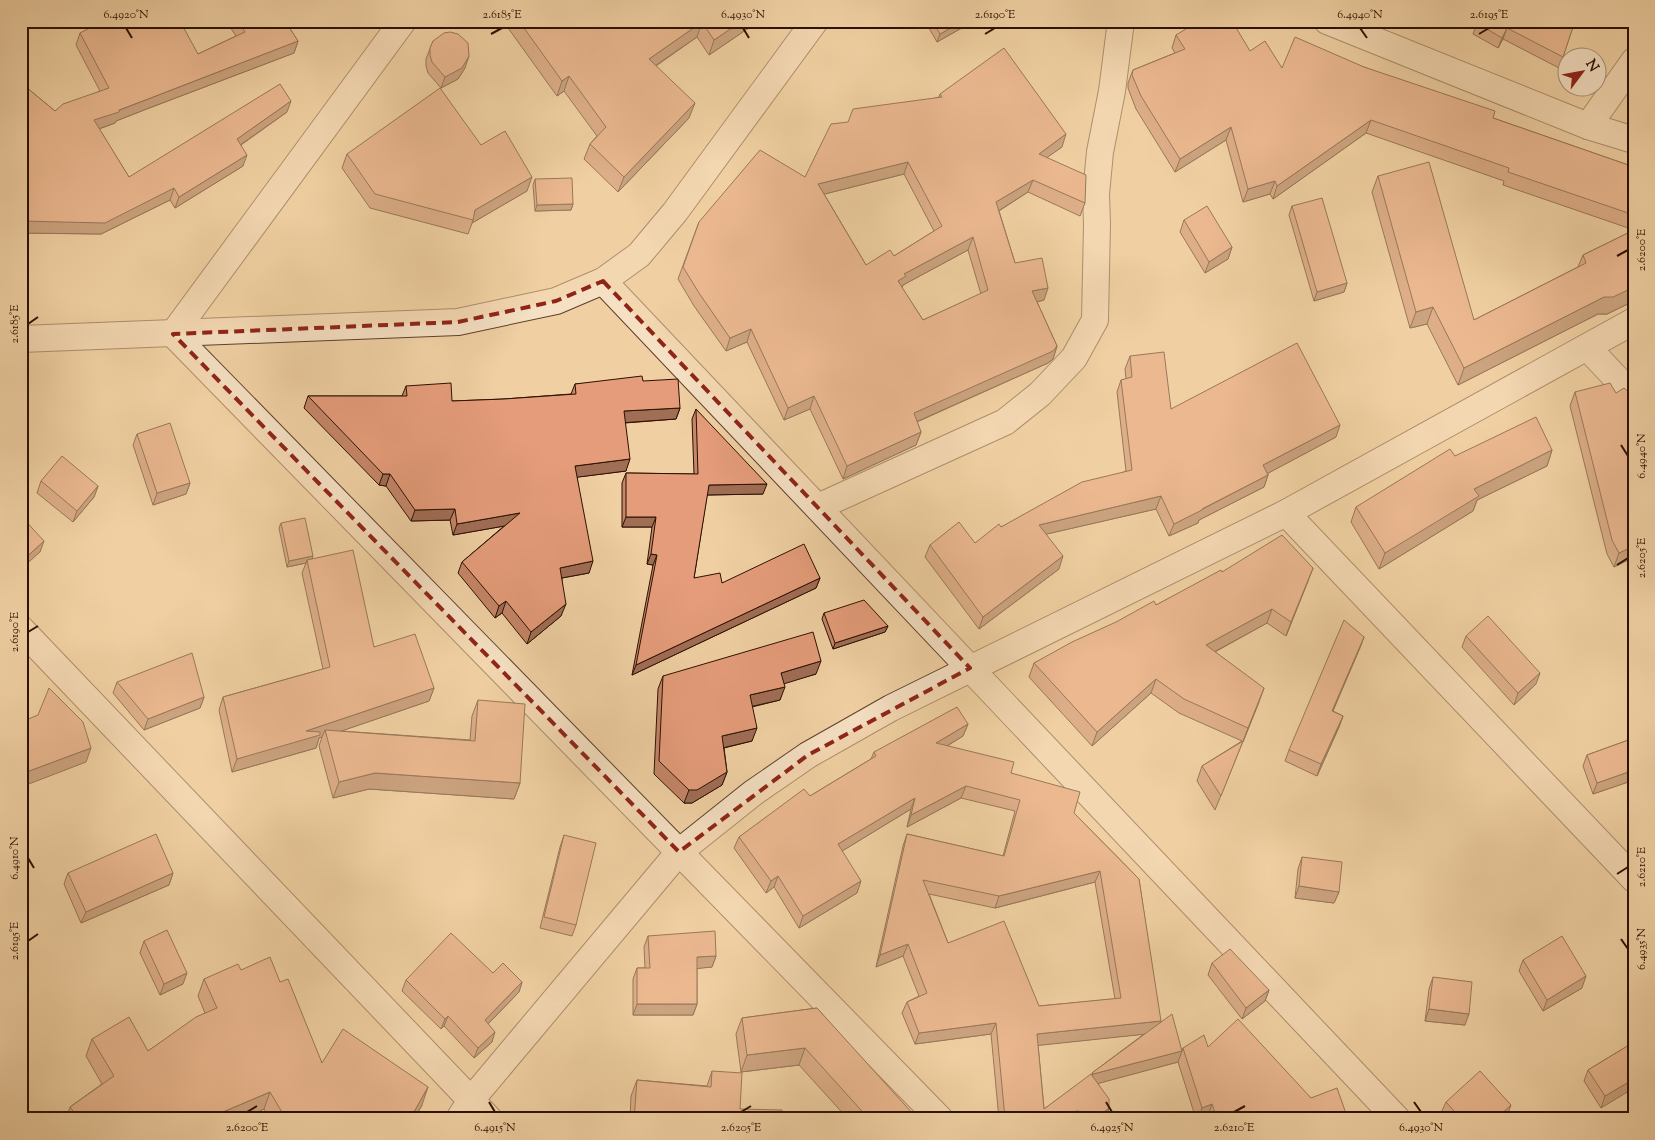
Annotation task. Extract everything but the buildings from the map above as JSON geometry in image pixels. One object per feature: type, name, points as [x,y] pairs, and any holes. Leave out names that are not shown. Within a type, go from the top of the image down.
[{"type":"street","points":[[173,334],[404,21]]},
{"type":"street","points":[[21,339],[458,322],[556,301],[603,281],[639,255],[675,212],[815,21]]},
{"type":"street","points":[[818,507],[1005,422],[1040,394],[1074,358],[1095,320],[1096,194],[1100,152],[1112,91],[1121,21]]},
{"type":"street","points":[[1327,21],[1588,126],[1634,140]]},
{"type":"street","points":[[1588,126],[1634,61]]},
{"type":"street","points":[[603,281],[1397,1119]]},
{"type":"street","points":[[465,1110],[679,852],[753,793],[808,755],[891,708],[970,668],[1286,513],[1634,321]]},
{"type":"street","points":[[173,334],[940,1119]]},
{"type":"street","points":[[1587,347],[1634,397]]},
{"type":"street","points":[[1286,513],[1634,879]]},
{"type":"street","points":[[21,628],[465,1110],[489,1119]]},
{"type":"highlighted area","points":[[603,281],[970,668],[808,755],[679,852],[173,334],[458,322],[556,301]]}]
